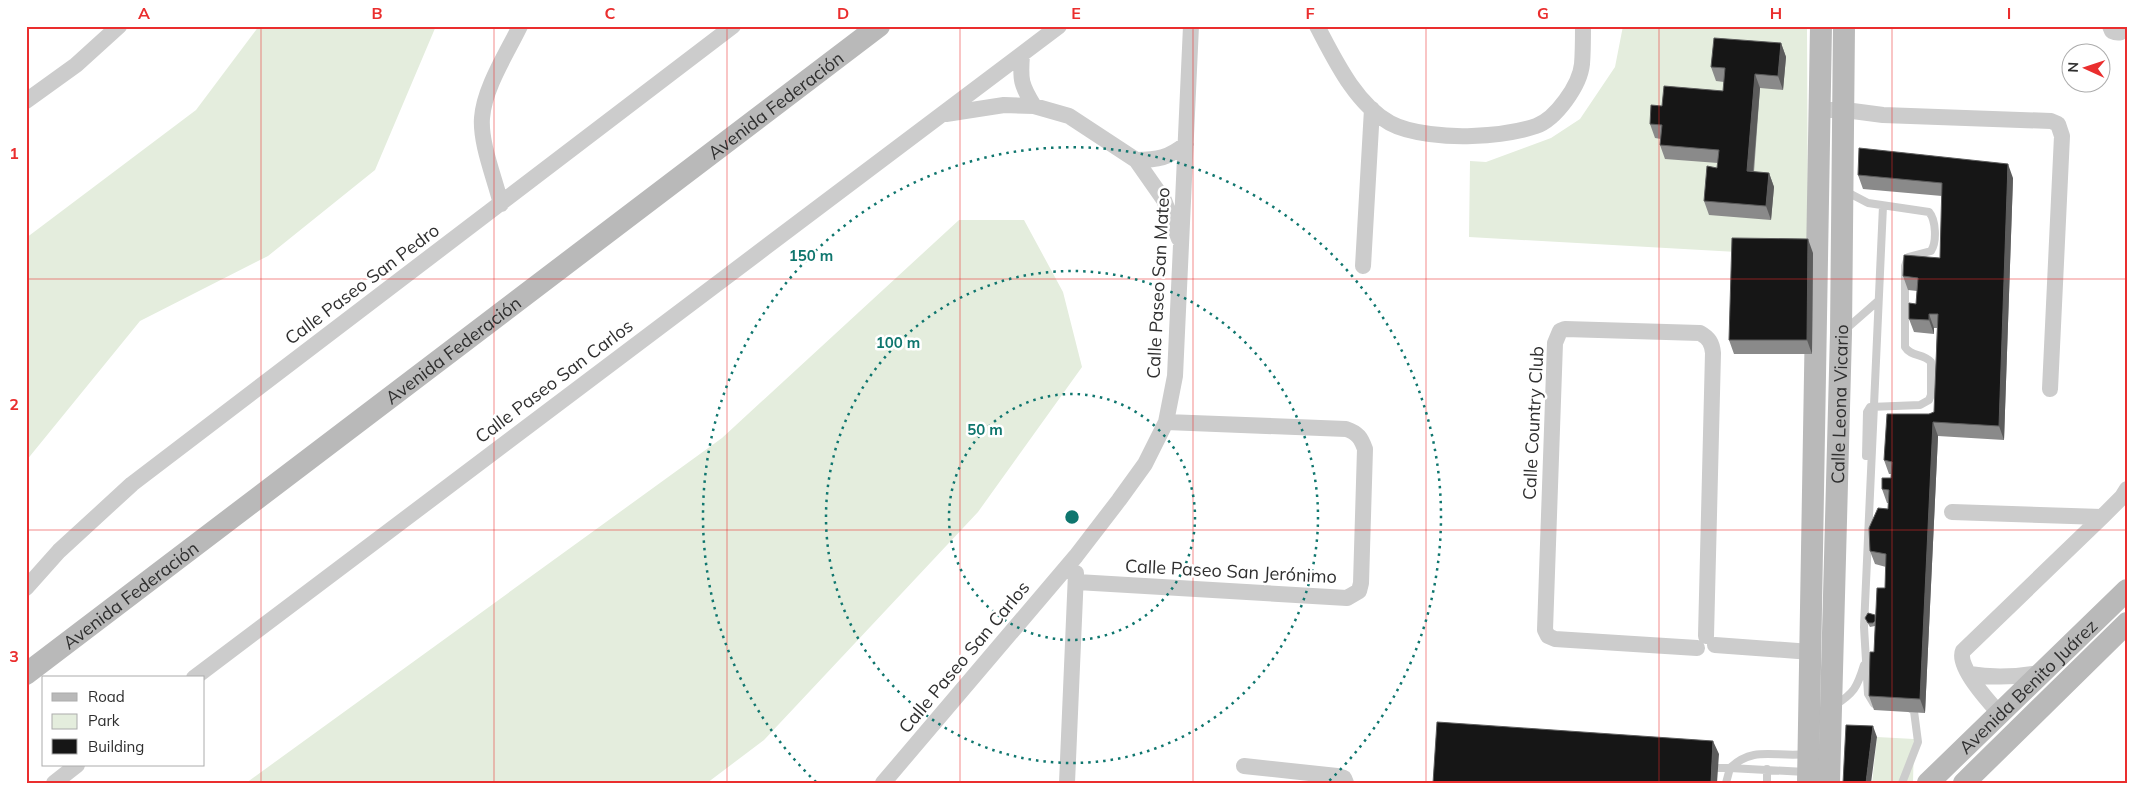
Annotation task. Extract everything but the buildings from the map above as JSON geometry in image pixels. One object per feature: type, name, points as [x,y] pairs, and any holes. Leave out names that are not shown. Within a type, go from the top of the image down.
[{"type":"main road","name":"Avenida Federación","points":[[26,674],[879,26]]},
{"type":"main road","name":"Calle Leona Vicario","points":[[1821,26],[1831,708],[1829,783]]},
{"type":"main road","name":"Calle Leona Vicario","points":[[1808,770],[1811,652],[1826,415],[1841,333],[1845,110],[1844,26]]},
{"type":"main road","name":"Avenida Benito Juárez","points":[[1928,783],[2127,590]]},
{"type":"main road","name":"Avenida Benito Juárez","points":[[1964,783],[2127,623]]},
{"type":"street","points":[[501,204],[483,138],[481,119],[485,98],[520,26]]},
{"type":"street","name":"Calle Paseo San Pedro","points":[[26,588],[60,551],[132,484],[733,26]]},
{"type":"street","name":"Calle Paseo San Carlos","points":[[197,676],[1059,26]]},
{"type":"street","name":"Calle Paseo San Mateo","points":[[1076,556],[1145,464],[1166,422],[1175,376],[1191,26]]},
{"type":"street","points":[[1317,26],[1350,84],[1372,109],[1390,124],[1421,133],[1461,137],[1505,134],[1538,126],[1563,105],[1575,87],[1582,66],[1583,26]]},
{"type":"street","points":[[2110,26],[2112,31],[2119,33],[2126,26]]},
{"type":"street","points":[[26,101],[76,65],[114,28]]},
{"type":"street","points":[[1022,55],[1020,73],[1023,88],[1034,106]]},
{"type":"street","name":"Calle Paseo San Carlos","points":[[939,116],[1004,105],[1034,106],[1069,116],[1136,160],[1164,200],[1181,244]]},
{"type":"street","points":[[1363,266],[1372,109]]},
{"type":"street","points":[[1821,110],[1845,110],[1883,115],[2051,121],[2058,124],[2062,136],[2050,390]]},
{"type":"street","points":[[1136,160],[1154,160],[1173,154],[1186,144]]},
{"type":"street","name":"Calle Country Club","points":[[1706,643],[1712,344],[1707,337],[1700,333],[1565,329],[1560,331],[1555,343],[1545,630],[1548,636],[1555,639],[1706,643],[1811,652]]},
{"type":"street","name":"Calle Paseo San Jerónimo","points":[[1077,582],[1347,598],[1359,591],[1361,582],[1366,449],[1361,437],[1355,432],[1346,429],[1166,422]]},
{"type":"street","points":[[1999,714],[1969,674],[1961,660],[1962,651],[2102,517],[2122,497],[2127,489]]},
{"type":"street","points":[[1952,512],[2102,517]]},
{"type":"street","points":[[1067,783],[1077,582],[1076,556]]},
{"type":"street","name":"Calle Paseo San Carlos","points":[[883,783],[1076,556]]},
{"type":"street","points":[[1969,674],[2014,676],[2044,672]]},
{"type":"street","points":[[54,783],[77,766]]},
{"type":"street","points":[[1244,766],[1338,776],[1344,778],[1346,783]]},
{"type":"lane","points":[[1843,190],[1868,203],[1925,211],[1932,215],[1933,218],[1934,246],[1927,252],[1908,257],[1904,266],[1905,347],[1912,354],[1924,356],[1931,362],[1931,395],[1924,404],[1870,407],[1867,412],[1866,456]]},
{"type":"lane","points":[[1883,206],[1864,626],[1868,698],[1874,704],[1891,706]]},
{"type":"lane","points":[[1841,333],[1878,301]]},
{"type":"lane","points":[[1831,708],[1849,696],[1857,687],[1866,659]]},
{"type":"lane","points":[[1900,706],[1914,711],[1918,742],[1902,783]]},
{"type":"lane","points":[[1726,783],[1730,768],[1739,760],[1754,754],[1795,756],[1808,770]]},
{"type":"lane","points":[[1718,768],[1808,770]]},
{"type":"lane","points":[[1766,783],[1767,769]]},
{"type":"green space","points":[[259,26],[436,26],[375,170],[268,256],[140,321],[26,461],[26,238],[196,110]]},
{"type":"green space","points":[[1623,26],[1802,26],[1807,29],[1808,253],[1737,252],[1469,237],[1470,161],[1486,162],[1551,138],[1580,119],[1615,67]]},
{"type":"green space","points":[[959,220],[1024,220],[1063,292],[1082,367],[978,512],[764,740],[707,783],[246,783],[722,438]]},
{"type":"green space","points":[[1877,737],[1914,739],[1913,783],[1872,783]]}]
